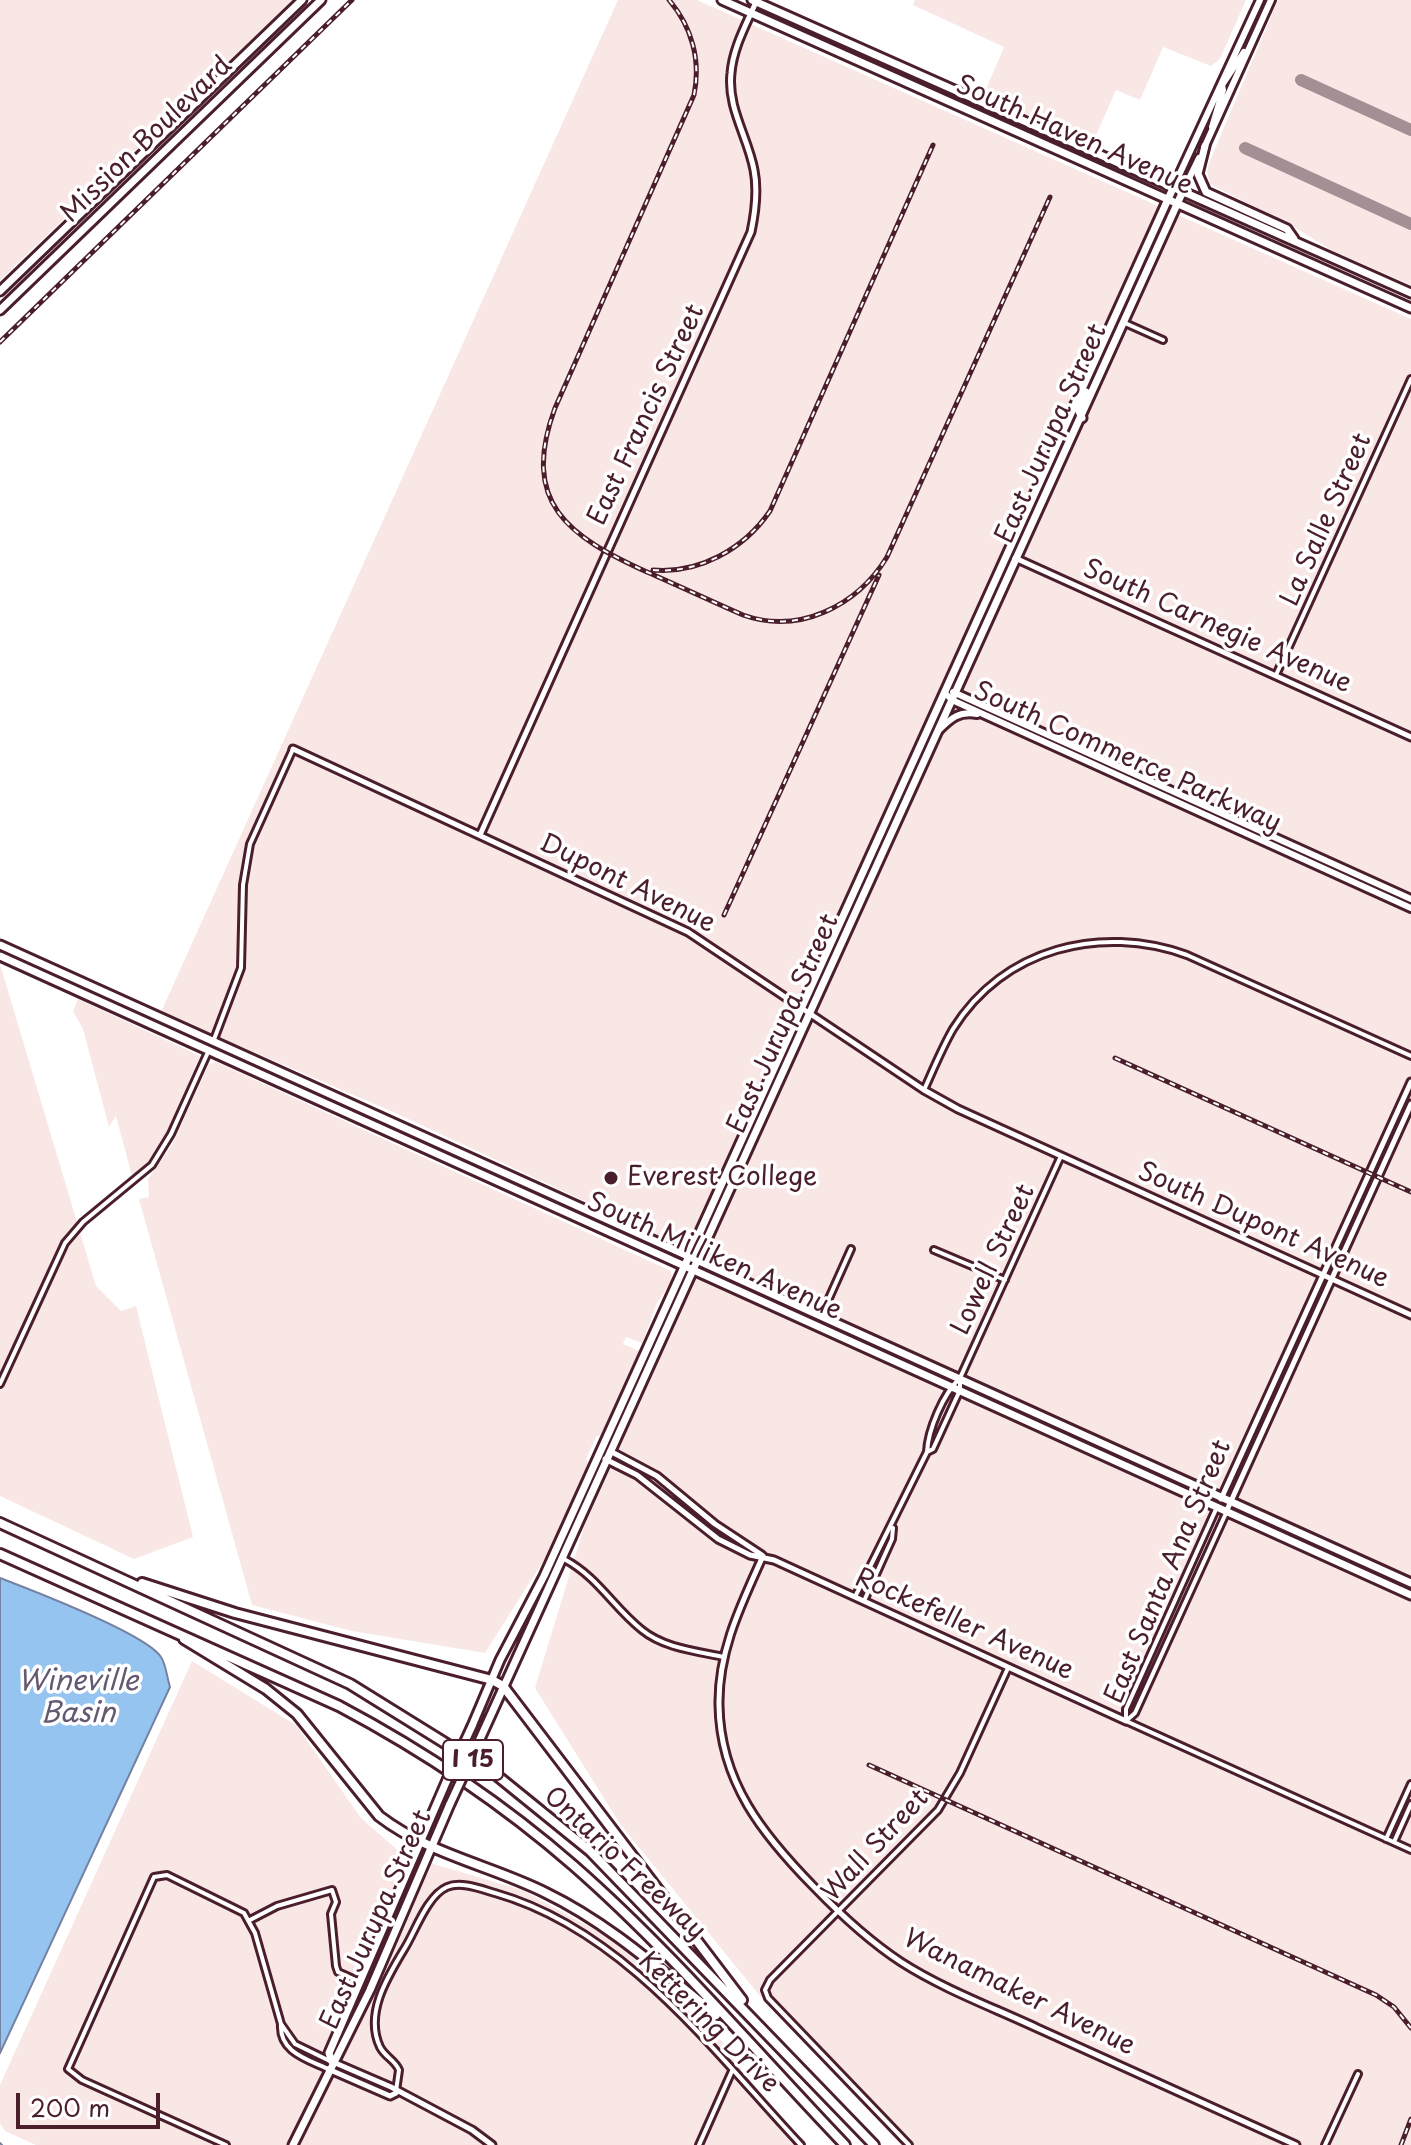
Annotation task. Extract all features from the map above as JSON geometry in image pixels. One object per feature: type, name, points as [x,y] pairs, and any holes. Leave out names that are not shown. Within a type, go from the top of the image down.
[{"type":"highway","name":"Ontario Freeway","points":[[0,1523],[350,1684],[495,1774],[590,1851],[874,2145]]},
{"type":"highway","name":"Ontario Freeway","points":[[0,1554],[371,1723],[481,1793],[575,1867],[845,2145]]},
{"type":"highway","points":[[132,1582],[155,1585],[235,1613],[492,1680],[503,1686],[756,2021]]},
{"type":"highway","points":[[170,1629],[266,1689],[297,1714],[379,1816],[430,1849],[529,1885],[584,1913],[627,1943],[740,2035]]},
{"type":"main road","name":"Mission Boulevard","points":[[0,291],[302,0]]},
{"type":"main road","name":"Mission Boulevard","points":[[0,310],[321,0]]},
{"type":"main road","name":"South Haven Avenue","points":[[722,0],[1411,308]]},
{"type":"main road","name":"East Jurupa Street","points":[[330,2066],[329,2055],[492,1680],[602,1448],[687,1254],[803,1007],[1260,0]]},
{"type":"main road","name":"East Jurupa Street","points":[[293,2145],[330,2066],[344,2046],[503,1686],[564,1559],[1271,0]]},
{"type":"main road","name":"South Haven Avenue","points":[[755,1],[1411,293]]},
{"type":"main road","points":[[1212,131],[1222,85],[1253,41]]},
{"type":"main road","points":[[1205,146],[1198,174],[1206,192],[1287,229],[1295,241]]},
{"type":"main road","points":[[1082,418],[1078,409],[1095,372],[1096,359]]},
{"type":"main road","points":[[1049,490],[1049,479],[1064,445],[1060,436]]},
{"type":"main road","name":"South Commerce Parkway","points":[[945,693],[1411,899]]},
{"type":"main road","name":"South Commerce Parkway","points":[[954,696],[985,715],[1411,908]]},
{"type":"main road","points":[[938,732],[952,717],[962,713],[985,715]]},
{"type":"main road","name":"South Milliken Avenue","points":[[0,945],[1411,1583]]},
{"type":"main road","name":"South Milliken Avenue","points":[[0,956],[1411,1595]]},
{"type":"street","name":"East Francis Street","points":[[480,835],[751,232],[755,212],[755,172],[735,114],[731,73],[739,40],[755,1]]},
{"type":"street","points":[[1125,323],[1163,340]]},
{"type":"street","name":"La Salle Street","points":[[1276,676],[1411,379]]},
{"type":"street","name":"South Carnegie Avenue","points":[[1006,554],[1411,737]]},
{"type":"street","name":"Dupont Avenue","points":[[293,749],[688,932],[924,1090],[1098,1173]]},
{"type":"street","points":[[0,1384],[65,1243],[83,1222],[152,1165],[171,1134],[214,1041],[241,968],[243,885],[250,844],[293,749]]},
{"type":"street","points":[[924,1090],[954,1027],[995,982],[1048,952],[1107,940],[1148,943],[1187,955],[1411,1056]]},
{"type":"street","name":"East Santa Ana Street","points":[[1126,1721],[1126,1709],[1411,1082]]},
{"type":"street","name":"East Santa Ana Street","points":[[1126,1721],[1135,1713],[1411,1104]]},
{"type":"street","name":"Lowell Street","points":[[927,1452],[933,1449],[960,1378],[1061,1156]]},
{"type":"street","name":"South Dupont Avenue","points":[[1098,1173],[1411,1315]]},
{"type":"street","points":[[821,1316],[851,1249]]},
{"type":"street","points":[[934,1250],[1005,1280]]},
{"type":"street","name":"Lowell Street","points":[[855,1597],[884,1535],[893,1525],[927,1452],[928,1440],[956,1388]]},
{"type":"street","name":"Rockefeller Avenue","points":[[602,1448],[657,1476],[715,1524],[763,1556],[1411,1850]]},
{"type":"street","name":"Rockefeller Avenue","points":[[598,1456],[646,1481],[718,1539],[750,1555],[763,1556]]},
{"type":"street","name":"Lowell Street","points":[[864,1602],[892,1539],[893,1525]]},
{"type":"street","name":"Wanamaker Avenue","points":[[763,1556],[736,1617],[724,1657],[720,1722],[737,1787],[772,1843],[872,1942],[935,1981],[1295,2145]]},
{"type":"street","points":[[564,1559],[591,1575],[648,1634],[672,1645],[724,1657]]},
{"type":"street","name":"Wall Street","points":[[909,2145],[768,1998],[765,1990],[770,1980],[938,1810],[957,1780],[1008,1666]]},
{"type":"street","points":[[1386,1839],[1411,1784]]},
{"type":"street","points":[[1394,1842],[1411,1804]]},
{"type":"street","points":[[226,2145],[82,2080],[68,2069],[149,1882],[158,1874],[228,1903],[250,1920],[281,2024],[295,2044],[330,2066],[396,2093],[472,2130],[492,2145]]},
{"type":"street","name":"Kettering Drive","points":[[396,2093],[399,2070],[379,2046],[374,2014],[402,1952],[432,1902],[438,1893],[455,1885],[498,1894],[528,1905],[610,1952],[660,1995],[801,2145]]},
{"type":"street","points":[[250,1920],[277,1906],[332,1890],[336,1902],[331,1914],[336,1966],[338,1972],[361,1982]]},
{"type":"street","points":[[699,2145],[732,2071]]},
{"type":"street","points":[[1325,2145],[1358,2074]]},
{"type":"shaded area","points":[[0,0],[293,0],[0,280]]},
{"type":"shaded area","points":[[618,0],[697,0],[1411,319],[1411,2145],[901,2145],[764,2001],[620,1824],[535,1688],[584,1527],[705,1257],[393,1112],[161,1012]]},
{"type":"shaded area","points":[[915,0],[1246,0],[1220,59],[1211,66],[1163,47],[1140,100],[1116,90],[1093,142],[983,96],[1004,47],[913,5]]},
{"type":"shaded area","points":[[1278,0],[1411,0],[1411,285],[1333,251],[1294,227],[1210,184],[1207,172],[1209,163]]},
{"type":"shaded area","points":[[0,964],[96,1286],[121,1311],[136,1306],[193,1537],[134,1559],[0,1496]]},
{"type":"shaded area","points":[[78,999],[200,1056],[168,1130],[148,1162],[132,1176],[116,1116],[109,1127],[83,1029],[73,1011]]},
{"type":"shaded area","points":[[216,1062],[671,1271],[672,1280],[657,1303],[642,1343],[626,1337],[623,1344],[639,1351],[601,1435],[596,1437],[586,1459],[588,1463],[549,1552],[485,1653],[352,1631],[252,1605],[139,1199],[149,1197],[148,1179],[172,1145],[209,1064]]},
{"type":"shaded area","points":[[192,1661],[296,1725],[361,1818],[403,1855],[522,1890],[616,1941],[744,2062],[736,2081],[796,2145],[36,2145],[5,2131],[0,2123],[0,2085]]},
{"type":"water","name":"Wineville Basin","points":[[0,1578],[86,1613],[151,1647],[163,1660],[170,1687],[0,2053]]},
{"type":"taxiway","points":[[1301,80],[1411,130]]},
{"type":"taxiway","points":[[1245,148],[1411,224]]},
{"type":"railway","points":[[0,342],[352,0]]},
{"type":"railway","points":[[669,0],[684,21],[693,44],[696,69],[694,95],[555,408],[546,441],[544,469],[548,492],[558,512],[594,545],[619,559],[743,615],[764,620],[785,621],[825,612],[860,590],[887,557],[1050,197]]},
{"type":"railway","points":[[653,570],[687,568],[719,556],[747,537],[770,511],[933,145]]},
{"type":"railway","points":[[724,915],[879,575]]},
{"type":"railway","points":[[1115,1058],[1411,1192]]},
{"type":"railway","points":[[869,1765],[1376,1995],[1394,2007],[1411,2028]]},
{"type":"railway","points":[[1401,2145],[1411,2119]]},
{"type":"place","name":"Everest College","points":[[611,1178]]}]
